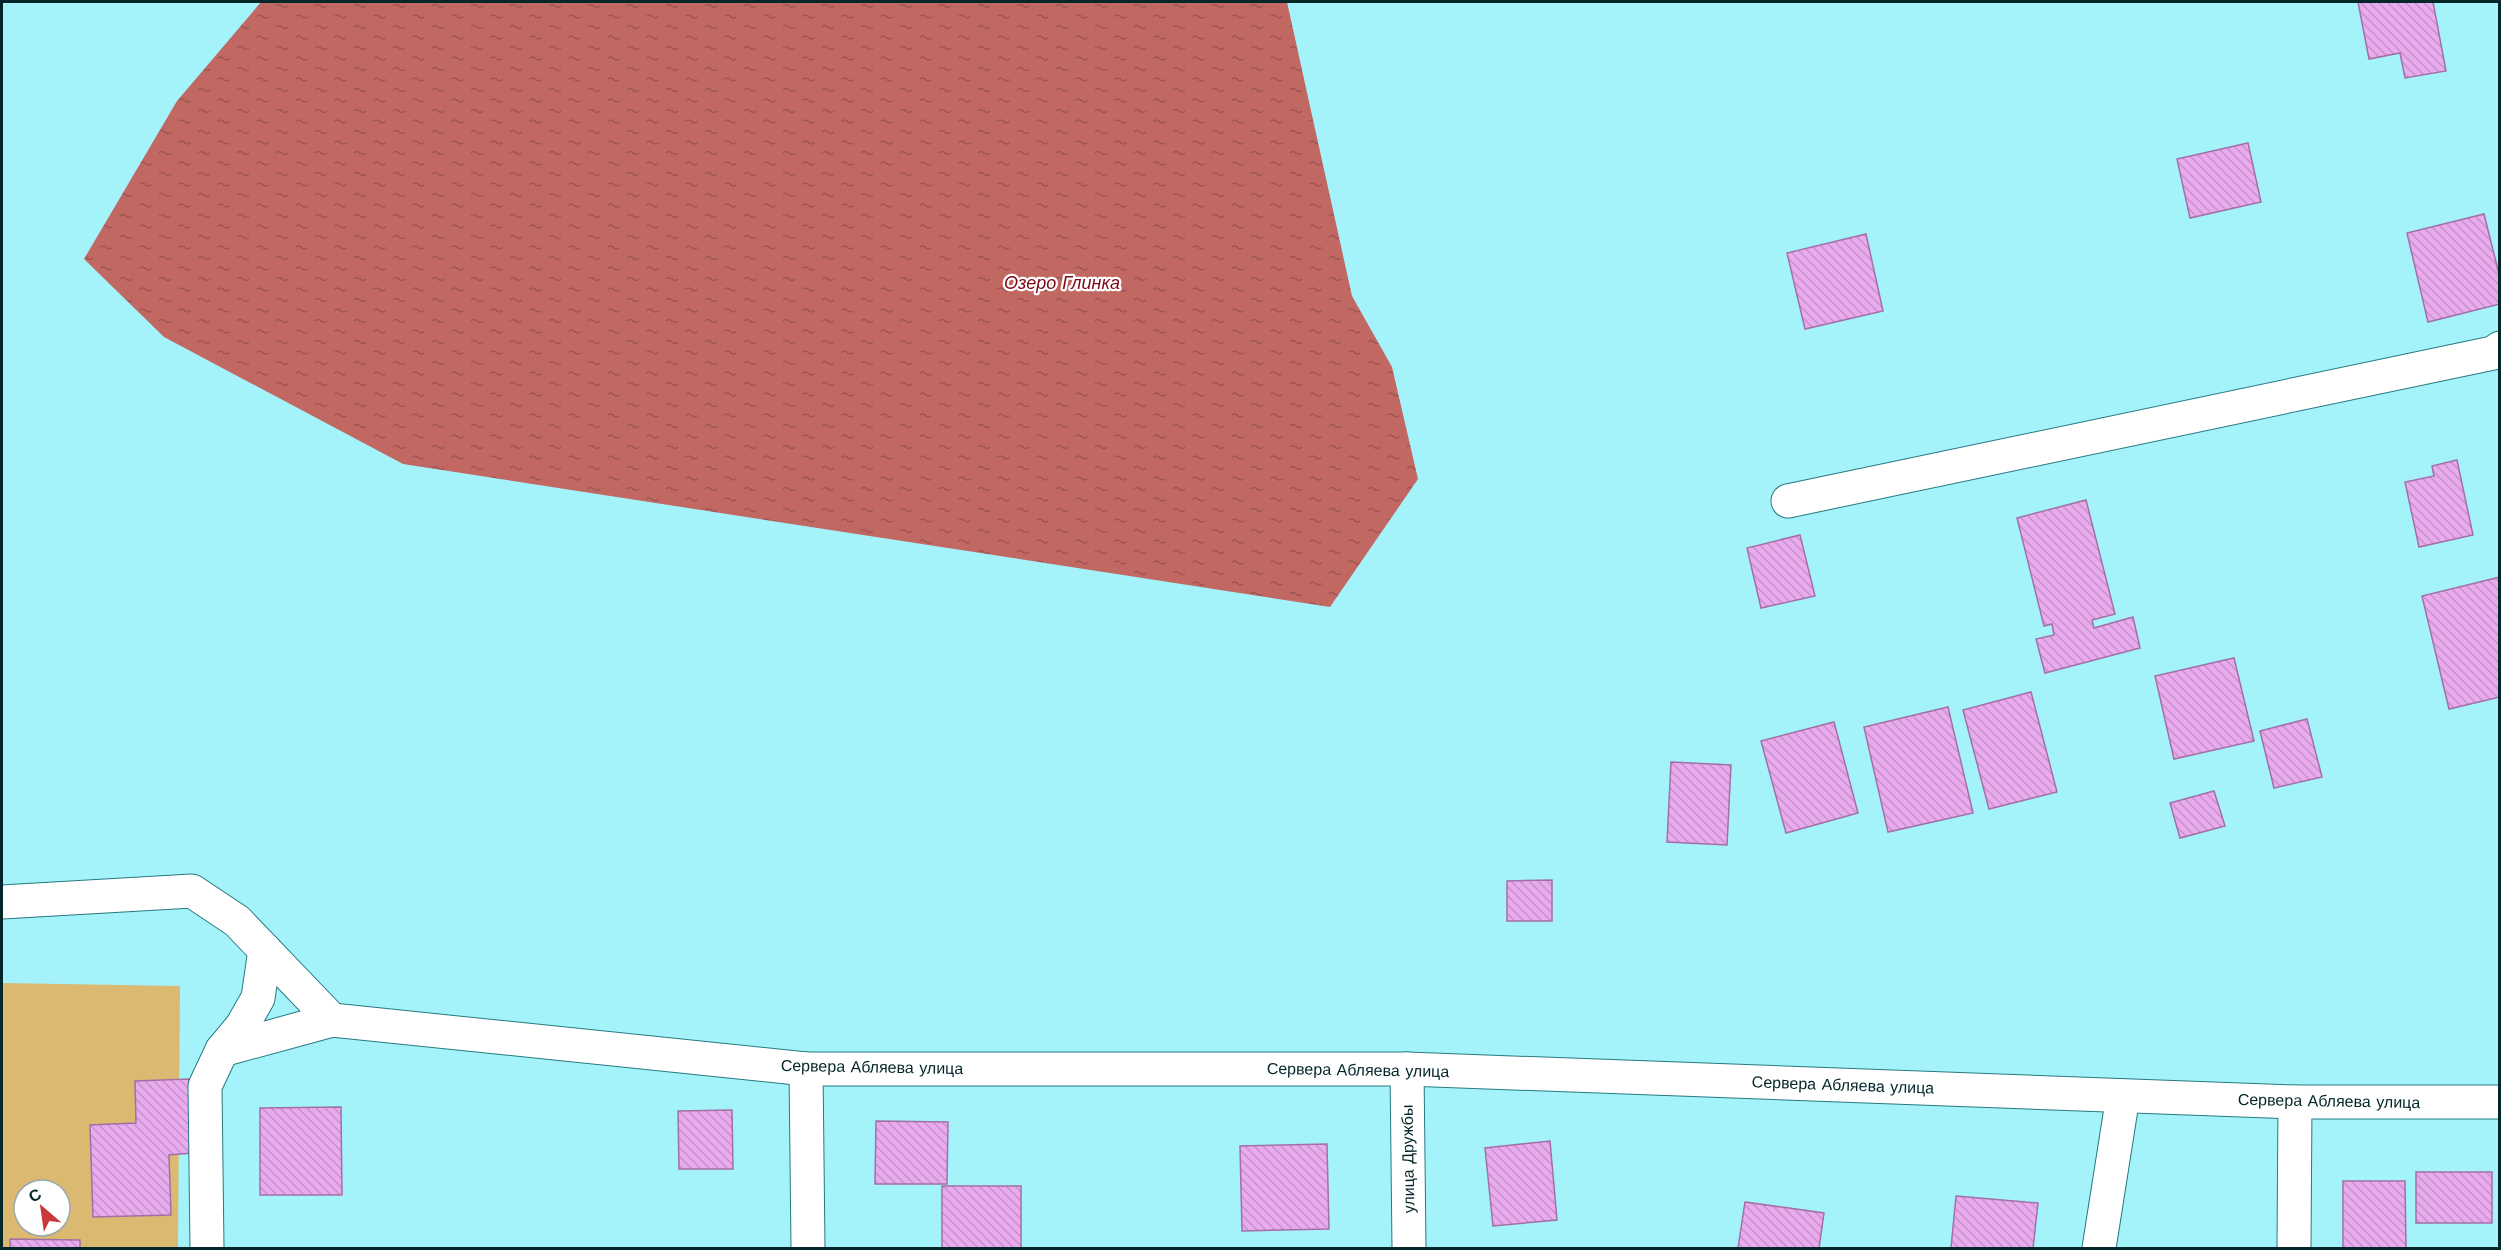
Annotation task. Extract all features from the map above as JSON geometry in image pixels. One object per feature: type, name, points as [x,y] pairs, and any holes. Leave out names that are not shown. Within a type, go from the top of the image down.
[{"type":"street","points":[[1788,501],[2482,355],[2499,348]]},
{"type":"street","points":[[2,902],[192,891],[237,921],[332,1020]]},
{"type":"street","points":[[207,1248],[205,1086],[222,1050],[242,1026],[258,998],[266,950]]},
{"type":"street","name":"Сервера Абляева улица","points":[[222,1050],[332,1020],[806,1069],[1407,1069],[2295,1102],[2499,1102]]},
{"type":"street","points":[[806,1069],[808,1248]]},
{"type":"street","name":"улица Дружбы","points":[[1407,1069],[1409,1248]]},
{"type":"street","points":[[2099,1248],[2123,1096]]},
{"type":"street","points":[[2294,1248],[2295,1102]]},
{"type":"shaded area","points":[[2,983],[180,986],[178,1248],[2,1248]]},
{"type":"water","name":"Озеро Глинка","points":[[261,2],[1287,2],[1352,296],[1392,367],[1418,479],[1330,607],[403,464],[164,337],[84,259],[177,101]]},
{"type":"building","points":[[2358,2],[2433,2],[2446,71],[2405,78],[2400,53],[2369,59]]},
{"type":"building","points":[[2248,143],[2261,202],[2190,218],[2177,159]]},
{"type":"building","points":[[2484,214],[2500,278],[2500,304],[2428,322],[2407,233]]},
{"type":"building","points":[[1866,234],[1883,311],[1805,329],[1787,253]]},
{"type":"building","points":[[2457,460],[2473,535],[2419,547],[2405,482],[2434,476],[2432,466]]},
{"type":"building","points":[[2086,500],[2115,614],[2092,620],[2094,628],[2133,617],[2140,648],[2045,673],[2036,639],[2054,635],[2052,624],[2044,626],[2017,518]]},
{"type":"building","points":[[1800,535],[1815,596],[1761,608],[1747,548]]},
{"type":"building","points":[[2500,577],[2500,697],[2449,709],[2422,596]]},
{"type":"building","points":[[2234,658],[2254,741],[2174,759],[2155,676]]},
{"type":"building","points":[[2031,692],[2057,792],[1989,809],[1963,710]]},
{"type":"building","points":[[1948,707],[1973,813],[1888,832],[1864,727]]},
{"type":"building","points":[[2307,719],[2322,777],[2274,788],[2260,731]]},
{"type":"building","points":[[1834,722],[1858,813],[1786,833],[1761,741]]},
{"type":"building","points":[[1671,762],[1731,765],[1727,845],[1667,842]]},
{"type":"building","points":[[2214,791],[2225,826],[2180,838],[2170,803]]},
{"type":"building","points":[[1552,880],[1552,921],[1507,921],[1507,881]]},
{"type":"building","points":[[189,1079],[192,1153],[169,1155],[171,1215],[93,1217],[90,1125],[136,1123],[135,1081]]},
{"type":"building","points":[[341,1107],[342,1195],[260,1195],[260,1108]]},
{"type":"building","points":[[732,1110],[733,1169],[679,1169],[678,1111]]},
{"type":"building","points":[[876,1121],[948,1122],[947,1184],[875,1184]]},
{"type":"building","points":[[1550,1141],[1557,1220],[1493,1226],[1485,1148]]},
{"type":"building","points":[[1327,1144],[1329,1229],[1242,1231],[1240,1146]]},
{"type":"building","points":[[2416,1172],[2492,1172],[2492,1223],[2416,1223]]},
{"type":"building","points":[[2343,1181],[2405,1181],[2406,1248],[2343,1248]]},
{"type":"building","points":[[942,1186],[1021,1186],[1021,1248],[942,1248]]},
{"type":"building","points":[[1956,1196],[2038,1203],[2033,1248],[1951,1248]]},
{"type":"building","points":[[1745,1202],[1824,1213],[1819,1248],[1738,1248]]},
{"type":"building","points":[[10,1239],[80,1240],[80,1248],[10,1248]]}]
